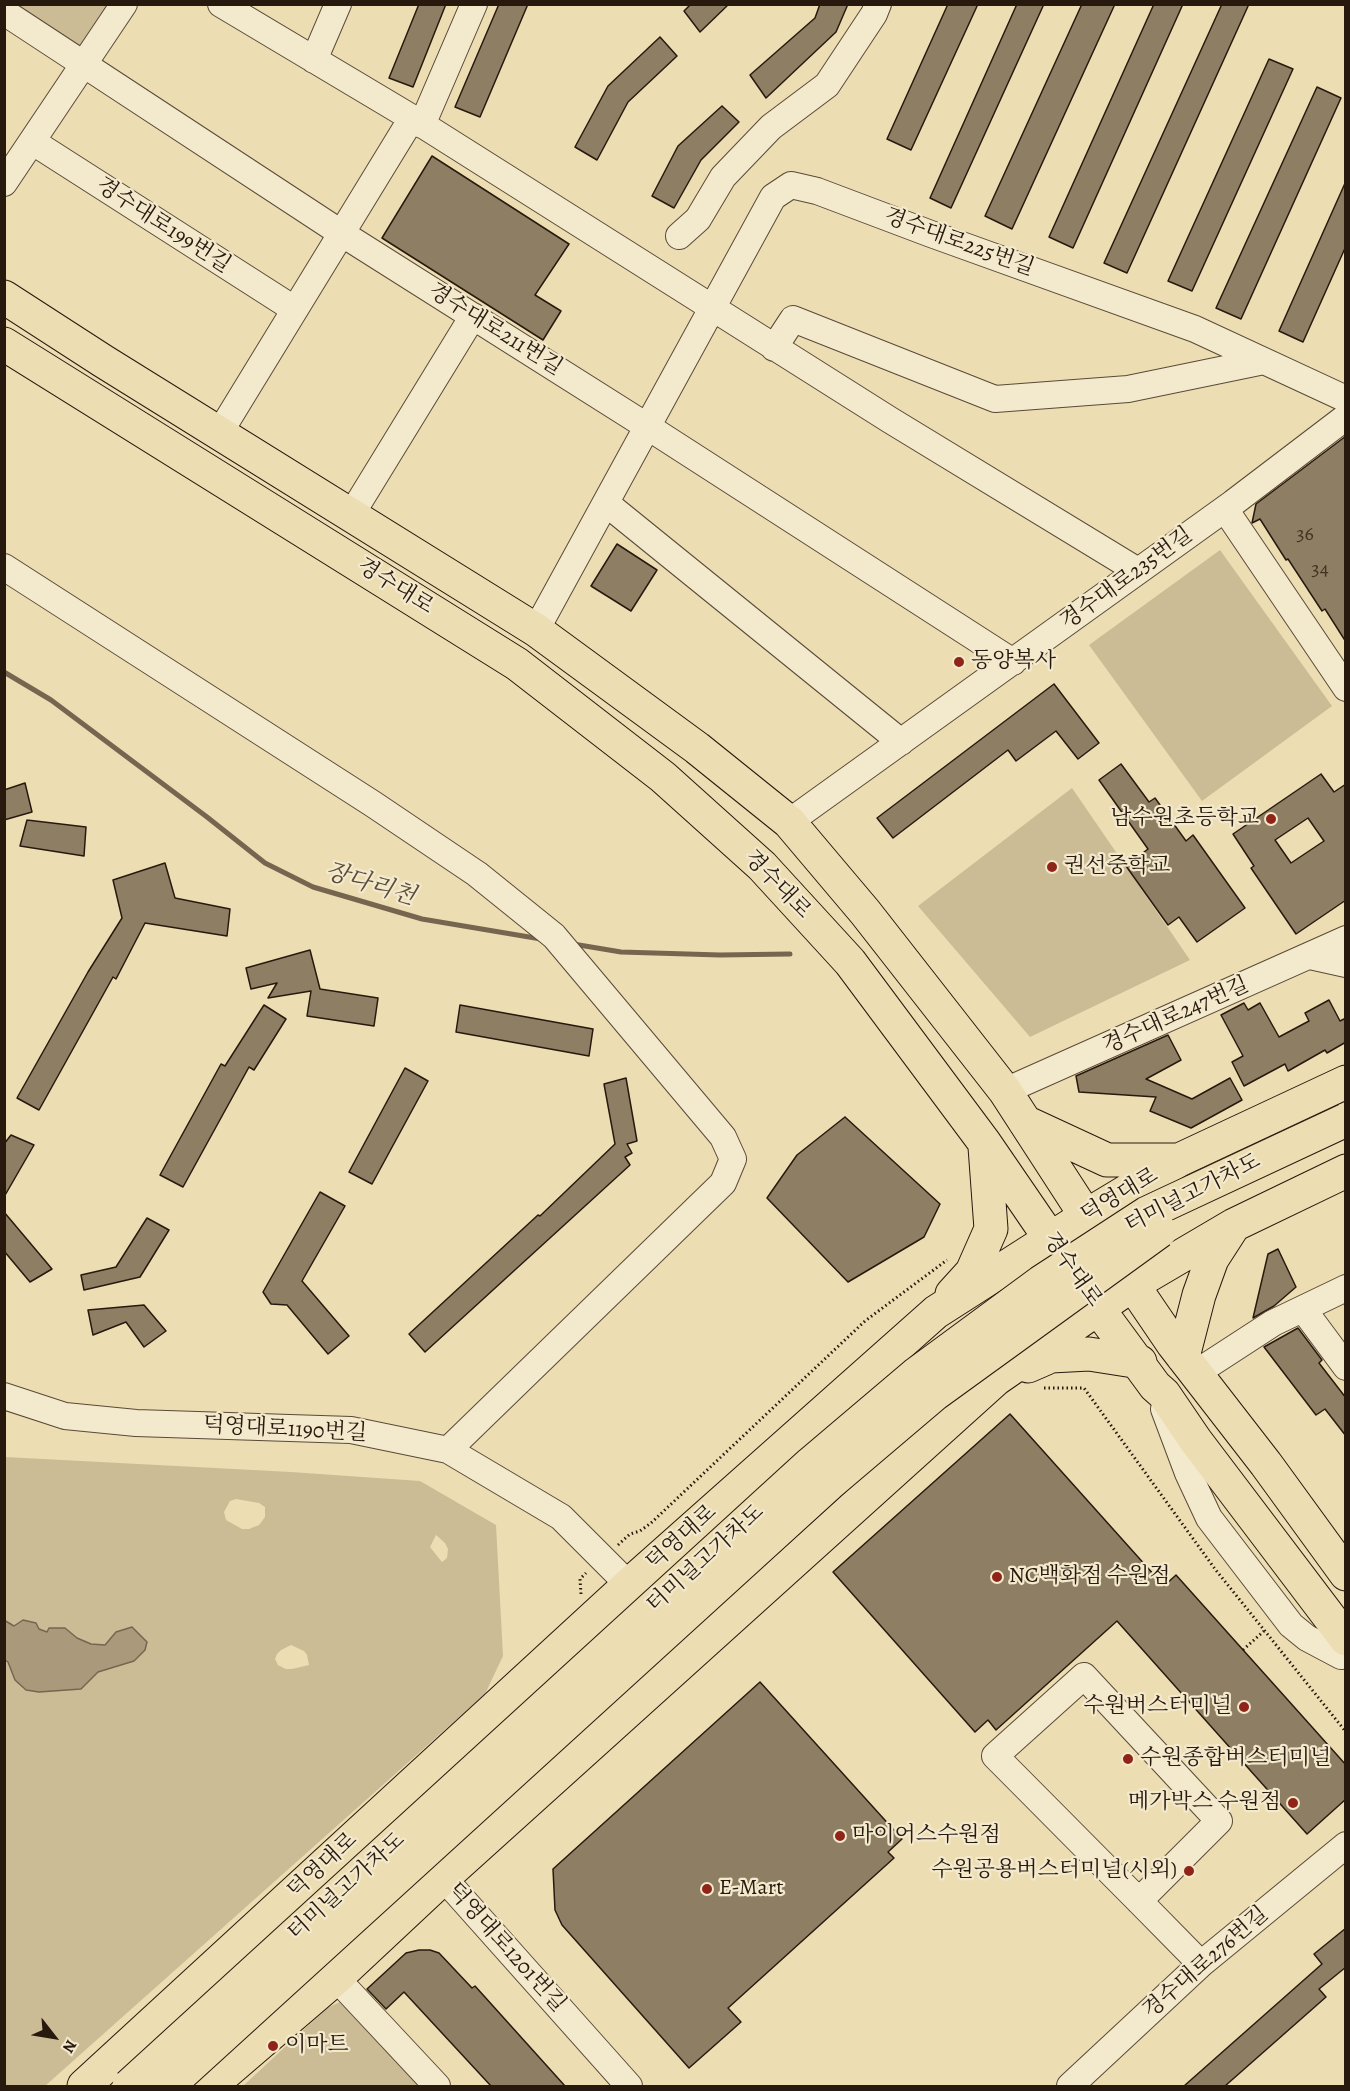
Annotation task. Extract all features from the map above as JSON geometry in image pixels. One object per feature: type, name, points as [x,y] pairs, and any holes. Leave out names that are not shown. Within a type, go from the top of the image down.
[{"type":"main road","name":"경수대로","points":[[4,297],[536,630],[697,748],[789,822],[865,912],[1005,1091],[1086,1216],[1189,1365],[1266,1464],[1346,1574]]},
{"type":"main road","name":"경수대로","points":[[4,344],[517,664],[663,777],[762,866],[850,962],[984,1142],[1097,1307],[1164,1394],[1344,1652]]},
{"type":"main road","name":"덕영대로","points":[[84,2086],[629,1585],[936,1312],[1086,1216],[1179,1160],[1346,1082]]},
{"type":"main road","name":"터미널고가차도","points":[[129,2086],[811,1463],[916,1374],[1041,1282],[1147,1213],[1346,1120]]},
{"type":"main road","points":[[1025,1122],[1107,1160],[1179,1160]]},
{"type":"main road","points":[[936,1312],[972,1272],[991,1228],[984,1142]]},
{"type":"main road","name":"터미널고가차도","points":[[168,2086],[828,1484],[935,1394],[1158,1232],[1346,1144]]},
{"type":"main road","points":[[210,2086],[336,1978],[444,1877],[996,1379],[1132,1284],[1234,1226],[1346,1171]]},
{"type":"main road","points":[[1189,1365],[1198,1295],[1212,1259],[1234,1226]]},
{"type":"main road","points":[[996,1379],[1051,1356],[1089,1354],[1148,1374]]},
{"type":"street","points":[[4,183],[124,4]]},
{"type":"street","points":[[221,4],[417,121],[774,348],[1138,572]]},
{"type":"street","points":[[314,60],[338,4]]},
{"type":"street","points":[[220,432],[341,232],[417,121],[474,4]]},
{"type":"street","points":[[680,236],[698,219],[723,177],[771,127],[826,85],[874,14],[878,4]]},
{"type":"street","points":[[4,12],[341,232]]},
{"type":"street","name":"경수대로199번길","points":[[33,142],[294,309]]},
{"type":"street","name":"경수대로225번길","points":[[536,630],[773,197],[791,185],[817,190],[931,234],[1195,329],[1346,399]]},
{"type":"street","name":"경수대로211번길","points":[[341,232],[648,427]]},
{"type":"street","points":[[351,515],[473,316]]},
{"type":"street","points":[[774,348],[793,319],[995,399],[1128,388],[1264,361]]},
{"type":"street","name":"경수대로235번길","points":[[789,822],[1225,509],[1346,417]]},
{"type":"street","points":[[648,427],[1013,662]]},
{"type":"street","points":[[607,504],[901,742]]},
{"type":"street","points":[[1225,509],[1346,688]]},
{"type":"street","points":[[4,567],[373,804],[477,874],[555,936],[723,1137],[733,1159],[723,1183],[448,1450]]},
{"type":"street","name":"경수대로247번길","points":[[1005,1091],[1346,939]]},
{"type":"street","points":[[1310,956],[1346,964]]},
{"type":"street","points":[[1189,1365],[1346,1288]]},
{"type":"street","points":[[1303,1309],[1346,1367]]},
{"type":"street","points":[[1148,1374],[1209,1518],[1291,1625],[1307,1638],[1344,1652]]},
{"type":"street","name":"덕영대로1190번길","points":[[4,1396],[65,1416],[136,1423],[351,1430],[448,1450],[561,1517],[629,1585]]},
{"type":"street","points":[[1139,1901],[1219,1821],[1084,1676],[996,1756],[1201,1964]]},
{"type":"street","name":"덕영대로1201번길","points":[[379,1814],[444,1877],[629,2086]]},
{"type":"street","name":"경수대로276번길","points":[[1070,2086],[1201,1964],[1346,1845]]},
{"type":"street","points":[[336,1978],[437,2086]]},
{"type":"path","points":[[630,1534],[640,1531],[651,1523],[865,1321],[955,1254]]},
{"type":"path","points":[[1041,1388],[1084,1388]]},
{"type":"path","points":[[1243,1650],[1264,1631]]},
{"type":"shaded area","points":[[12,5],[115,5],[82,51]]},
{"type":"shaded area","points":[[1220,550],[1332,706],[1202,801],[1089,645]]},
{"type":"shaded area","points":[[1072,788],[1190,960],[1030,1037],[918,906]]},
{"type":"shaded area","points":[[5,1457],[420,1481],[496,1525],[503,1656],[485,1694],[45,2086],[5,2086],[5,1660],[15,1680],[39,1692],[80,1689],[98,1672],[134,1661],[116,1632],[105,1645],[91,1644],[77,1638],[65,1628],[47,1633],[39,1629],[14,1626],[5,1620]],"holes":[[[236,1499],[259,1503],[265,1507],[265,1517],[259,1525],[242,1529],[226,1520],[224,1512],[230,1501]],[[436,1535],[448,1549],[447,1558],[442,1562],[430,1547]],[[291,1645],[304,1651],[309,1665],[292,1669],[278,1665],[275,1659],[281,1650]]]},
{"type":"shaded area","points":[[4,1620],[14,1626],[23,1620],[36,1623],[39,1629],[47,1632],[49,1628],[65,1628],[77,1638],[91,1644],[105,1645],[116,1632],[132,1627],[147,1642],[145,1650],[134,1661],[98,1672],[81,1689],[39,1692],[26,1690],[15,1680],[5,1660]]},
{"type":"shaded area","points":[[340,2002],[353,2008],[426,2086],[243,2086],[327,2008]]},
{"type":"building","points":[[419,4],[446,4],[413,87],[389,78]]},
{"type":"building","points":[[499,4],[528,4],[480,117],[455,107]]},
{"type":"building","points":[[691,4],[729,4],[700,32],[684,11]]},
{"type":"building","points":[[820,4],[848,4],[836,32],[766,98],[750,75],[815,18]]},
{"type":"building","points":[[948,4],[978,4],[911,150],[887,139]]},
{"type":"building","points":[[1017,4],[1044,4],[951,208],[930,198]]},
{"type":"building","points":[[1082,4],[1115,4],[1012,229],[985,216]]},
{"type":"building","points":[[1154,4],[1183,4],[1073,248],[1049,237]]},
{"type":"building","points":[[1222,4],[1249,4],[1127,273],[1104,263]]},
{"type":"building","points":[[660,37],[677,56],[628,102],[597,160],[575,147],[608,86]]},
{"type":"building","points":[[1269,59],[1293,69],[1192,291],[1168,281]]},
{"type":"building","points":[[1317,87],[1341,98],[1241,319],[1216,308]]},
{"type":"building","points":[[722,106],[739,122],[701,160],[674,208],[652,196],[678,146]]},
{"type":"building","points":[[432,156],[569,244],[535,295],[561,311],[543,340],[382,238]]},
{"type":"building","points":[[1346,181],[1346,246],[1303,342],[1279,331]]},
{"type":"building","points":[[1346,436],[1346,642],[1325,609],[1322,611],[1288,559],[1286,560],[1260,519],[1252,523],[1256,504]]},
{"type":"building","points":[[617,544],[657,570],[631,611],[591,586]]},
{"type":"building","points":[[1054,684],[1099,743],[1078,759],[1056,731],[1016,761],[1008,750],[893,838],[877,818]]},
{"type":"building","points":[[1121,764],[1149,802],[1155,798],[1186,841],[1193,835],[1245,908],[1197,942],[1179,917],[1168,925],[1126,866],[1148,849],[1099,780]]},
{"type":"building","points":[[1321,774],[1334,792],[1346,784],[1346,900],[1296,934],[1251,868],[1254,866],[1233,834]],"holes":[[[1308,818],[1324,841],[1291,863],[1275,840]]]},
{"type":"building","points":[[25,783],[32,812],[4,820],[4,790]]},
{"type":"building","points":[[27,820],[86,827],[84,856],[20,846]]},
{"type":"building","points":[[165,863],[175,898],[230,909],[227,936],[145,923],[116,979],[113,977],[39,1110],[17,1098],[88,972],[122,918],[113,880]]},
{"type":"building","points":[[310,950],[320,989],[378,998],[374,1026],[307,1016],[311,991],[268,998],[277,983],[251,989],[246,968]]},
{"type":"building","points":[[1329,1000],[1340,1021],[1346,1018],[1346,1042],[1327,1053],[1325,1050],[1288,1071],[1285,1064],[1244,1086],[1232,1062],[1243,1056],[1221,1015],[1244,1003],[1248,1010],[1260,1003],[1279,1037],[1309,1021],[1305,1013]]},
{"type":"building","points":[[264,1005],[286,1019],[254,1070],[249,1067],[183,1187],[160,1175],[221,1064],[225,1066]]},
{"type":"building","points":[[460,1005],[593,1029],[589,1056],[456,1032]]},
{"type":"building","points":[[1168,1035],[1181,1060],[1146,1079],[1192,1099],[1230,1078],[1242,1100],[1191,1128],[1150,1111],[1156,1097],[1079,1092],[1076,1076]]},
{"type":"building","points":[[405,1068],[428,1081],[372,1184],[349,1172]]},
{"type":"building","points":[[626,1078],[637,1141],[627,1144],[632,1153],[625,1157],[630,1165],[425,1352],[409,1334],[538,1215],[540,1216],[615,1144],[604,1084]]},
{"type":"building","points":[[845,1117],[940,1204],[924,1237],[848,1282],[767,1198],[797,1155]]},
{"type":"building","points":[[11,1135],[34,1145],[4,1197],[4,1144]]},
{"type":"building","points":[[320,1192],[345,1206],[302,1281],[349,1336],[328,1354],[287,1305],[271,1304],[263,1292]]},
{"type":"building","points":[[4,1212],[52,1269],[30,1282],[4,1251]]},
{"type":"building","points":[[147,1218],[169,1230],[140,1277],[84,1290],[81,1275],[116,1267]]},
{"type":"building","points":[[1278,1249],[1296,1287],[1274,1306],[1253,1318],[1268,1254]]},
{"type":"building","points":[[144,1305],[166,1331],[144,1347],[126,1322],[93,1335],[88,1310]]},
{"type":"building","points":[[1298,1328],[1322,1360],[1319,1363],[1346,1398],[1346,1436],[1325,1409],[1316,1415],[1264,1347]]},
{"type":"building","name":"NC백화점 수원점","points":[[1010,1414],[1164,1586],[1176,1575],[1346,1765],[1346,1799],[1307,1834],[1117,1621],[996,1730],[988,1720],[975,1732],[833,1572]]},
{"type":"building","name":"E-Mart","points":[[760,1682],[902,1839],[888,1852],[894,1858],[728,2008],[741,2022],[689,2068],[562,1925],[555,1910],[553,1869]]},
{"type":"building","points":[[1346,1928],[1346,1967],[1319,1989],[1326,1997],[1225,2086],[1184,2086],[1322,1964],[1314,1954]]},
{"type":"building","points":[[419,1950],[439,1953],[472,1988],[475,1986],[565,2086],[491,2086],[404,1992],[386,2009],[367,1989],[406,1953]]},
{"type":"waterway","name":"장다리천","points":[[4,672],[51,700],[265,863],[313,887],[422,919],[541,939]]},
{"type":"waterway","name":"장다리천","points":[[573,944],[621,952],[720,955],[790,954]]},
{"type":"place","name":"동양복사","points":[[959,662]]},
{"type":"place","name":"남수원초등학교","points":[[1271,819]]},
{"type":"place","name":"권선중학교","points":[[1052,867]]},
{"type":"place","name":"NC백화점 수원점","points":[[997,1577]]},
{"type":"place","name":"수원버스터미널","points":[[1244,1707]]},
{"type":"place","name":"수원종합버스터미널","points":[[1128,1759]]},
{"type":"place","name":"메가박스 수원점","points":[[1293,1803]]},
{"type":"place","name":"마이어스수원점","points":[[840,1836]]},
{"type":"place","name":"수원공용버스터미널(시외)","points":[[1189,1871]]},
{"type":"place","name":"E-Mart","points":[[707,1889]]},
{"type":"place","name":"이마트","points":[[273,2046]]}]
